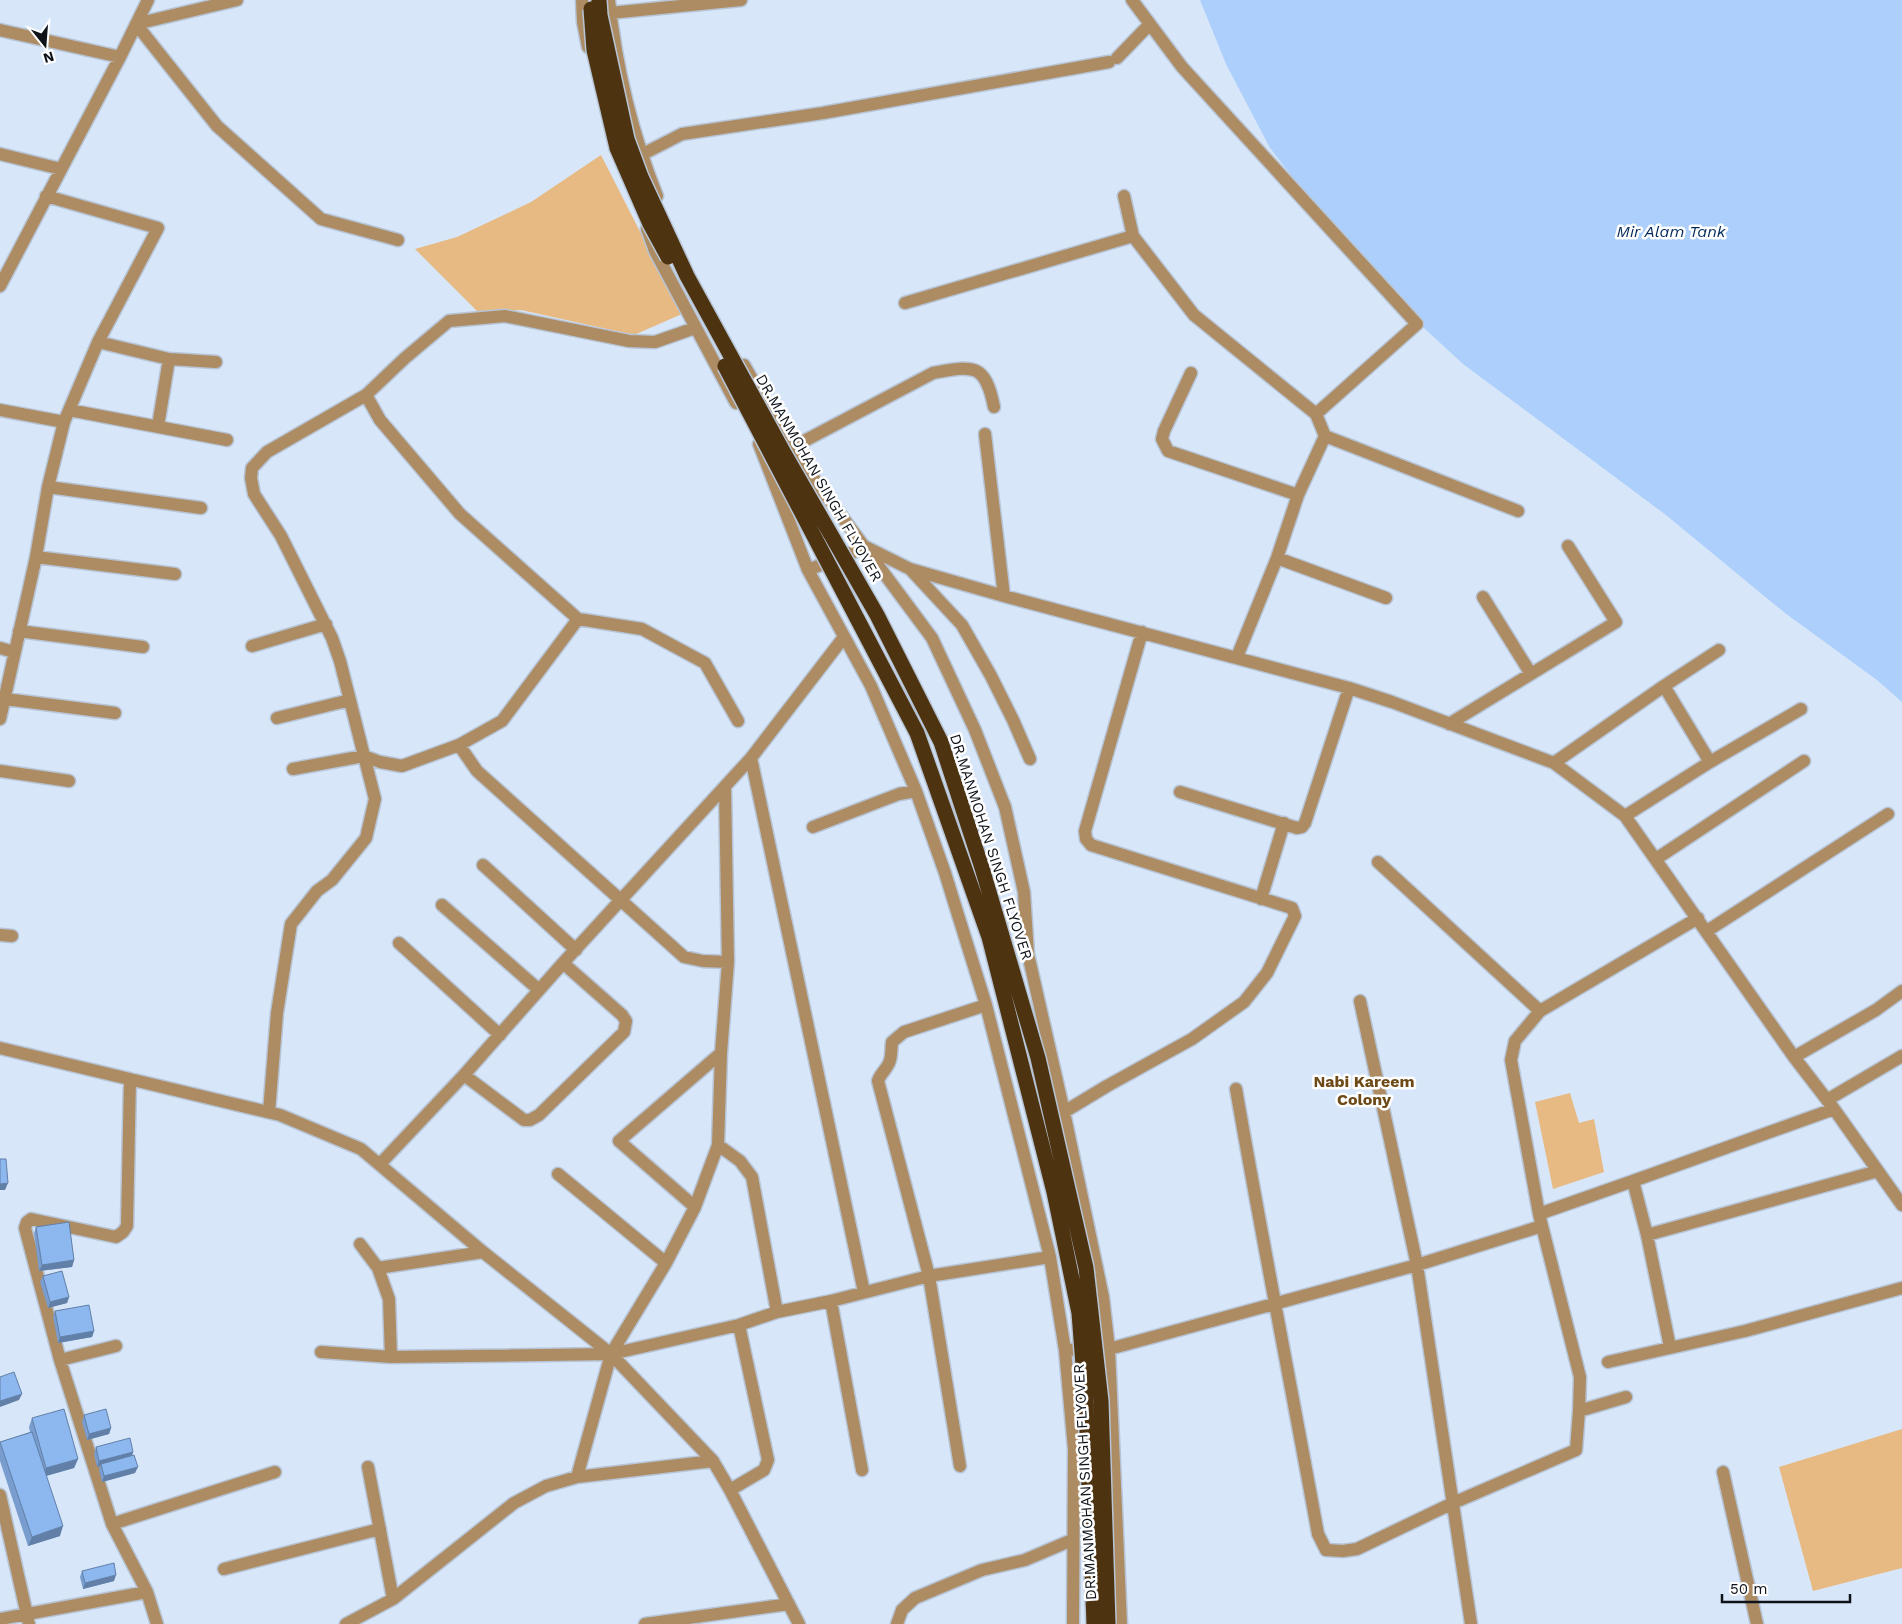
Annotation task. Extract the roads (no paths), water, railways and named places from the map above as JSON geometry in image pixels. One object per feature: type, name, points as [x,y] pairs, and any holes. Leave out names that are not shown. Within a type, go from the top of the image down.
[{"type":"highway","name":"DR.MANMOHAN SINGH FLYOVER","points":[[590,0],[594,50],[617,148],[650,224],[917,733],[989,937],[1054,1192],[1079,1313],[1086,1404],[1094,1624]]},
{"type":"highway","name":"DR.MANMOHAN SINGH FLYOVER","points":[[599,0],[600,15],[627,139],[641,177],[687,276],[784,453],[877,615],[941,742],[982,868],[1038,1058],[1086,1268],[1102,1401],[1108,1624]]},
{"type":"street","points":[[0,286],[148,0]]},
{"type":"street","points":[[136,24],[237,0]]},
{"type":"street","points":[[582,0],[584,22],[609,143],[655,251],[762,450],[808,570],[871,686],[916,791],[945,872],[986,1006],[1050,1257],[1064,1350],[1074,1449],[1073,1624]]},
{"type":"street","points":[[741,0],[610,6],[623,87],[641,155],[663,210],[692,271],[791,448],[932,638],[975,730],[1005,807],[1024,892],[1028,954],[1101,1288],[1108,1349],[1121,1624]]},
{"type":"street","points":[[1132,0],[1182,67],[1417,324],[1316,414]]},
{"type":"street","points":[[136,24],[217,126],[321,219],[398,240]]},
{"type":"street","points":[[641,155],[682,134],[823,113],[1113,60],[1150,24]]},
{"type":"street","points":[[0,30],[120,57]]},
{"type":"street","points":[[0,154],[61,168]]},
{"type":"street","points":[[0,719],[36,558],[48,487],[66,416],[98,342],[158,228],[46,196]]},
{"type":"street","points":[[1124,196],[1133,236],[1194,315],[1316,414],[1325,436],[1518,511]]},
{"type":"street","points":[[905,303],[1133,236]]},
{"type":"street","points":[[268,1112],[277,1013],[291,924],[317,891],[332,880],[366,838],[375,799],[340,661],[326,624],[281,536],[254,494],[251,478],[252,468],[267,452],[366,395],[405,358],[449,321],[505,316],[629,341],[655,342],[695,328]]},
{"type":"street","points":[[98,342],[169,359],[216,362]]},
{"type":"street","points":[[158,426],[169,359]]},
{"type":"street","points":[[791,448],[933,373],[972,369],[988,381],[994,407]]},
{"type":"street","points":[[1191,373],[1164,431],[1162,439],[1168,451],[1298,495]]},
{"type":"street","points":[[366,395],[380,420],[460,514],[578,619],[642,629],[705,663],[738,720]]},
{"type":"street","points":[[0,410],[158,426],[227,440]]},
{"type":"street","points":[[985,434],[1004,596]]},
{"type":"street","points":[[1237,657],[1277,558],[1298,495],[1325,436]]},
{"type":"street","points":[[48,487],[201,508]]},
{"type":"street","points":[[1449,724],[1616,622],[1568,546]]},
{"type":"street","points":[[808,570],[866,547],[910,569],[1349,688],[1554,763],[1625,816],[1794,1057],[1831,1104],[1901,1202]]},
{"type":"street","points":[[36,558],[175,574]]},
{"type":"street","points":[[1277,558],[1386,598]]},
{"type":"street","points":[[910,569],[962,625],[1014,720],[1030,759]]},
{"type":"street","points":[[1483,597],[1531,674]]},
{"type":"street","points":[[293,770],[364,756],[380,762],[402,766],[459,745],[502,721],[578,619]]},
{"type":"street","points":[[252,646],[326,624]]},
{"type":"street","points":[[20,631],[144,646]]},
{"type":"street","points":[[1064,1112],[1192,1039],[1244,1002],[1267,973],[1295,916],[1292,908],[1091,845],[1086,839],[1085,831],[1142,632]]},
{"type":"street","points":[[380,1164],[464,1075],[563,963],[751,758],[844,638]]},
{"type":"street","points":[[0,648],[14,652]]},
{"type":"street","points":[[1554,763],[1719,650]]},
{"type":"street","points":[[1664,686],[1710,762]]},
{"type":"street","points":[[1180,792],[1297,828],[1302,827],[1305,823],[1349,688]]},
{"type":"street","points":[[5,699],[115,714]]},
{"type":"street","points":[[277,718],[350,700]]},
{"type":"street","points":[[1625,816],[1710,762],[1801,709]]},
{"type":"street","points":[[459,745],[477,771],[684,956],[703,961],[728,962]]},
{"type":"street","points":[[751,758],[864,1292]]},
{"type":"street","points":[[1656,859],[1804,761]]},
{"type":"street","points":[[0,771],[69,781]]},
{"type":"street","points":[[578,1477],[611,1354],[666,1263],[695,1206],[718,1145],[720,1053],[728,962],[725,787]]},
{"type":"street","points":[[813,827],[899,794],[916,791]]},
{"type":"street","points":[[1707,931],[1888,814]]},
{"type":"street","points":[[1262,899],[1284,824]]},
{"type":"street","points":[[1378,862],[1540,1011]]},
{"type":"street","points":[[483,865],[576,950]]},
{"type":"street","points":[[442,905],[539,990]]},
{"type":"street","points":[[1236,1089],[1318,1534],[1326,1550],[1343,1551],[1357,1548],[1453,1503],[1576,1450],[1580,1377],[1540,1220],[1511,1060],[1516,1041],[1540,1011],[1698,918]]},
{"type":"street","points":[[400,943],[500,1035]]},
{"type":"street","points":[[464,1075],[524,1120],[530,1120],[539,1115],[624,1032],[626,1021],[622,1015],[563,963]]},
{"type":"street","points":[[1794,1057],[1876,1010],[1902,991]]},
{"type":"street","points":[[1360,1001],[1417,1265],[1470,1624]]},
{"type":"street","points":[[960,1466],[929,1276],[878,1081],[880,1074],[889,1065],[892,1042],[904,1032],[986,1006]]},
{"type":"street","points":[[0,1048],[280,1115],[361,1149],[483,1252],[611,1354],[713,1461],[730,1490],[799,1624]]},
{"type":"street","points":[[695,1206],[619,1141],[720,1053]]},
{"type":"street","points":[[1064,1350],[1108,1349],[1417,1265],[1540,1220],[1633,1181],[1831,1104],[1902,1056]]},
{"type":"street","points":[[130,1079],[127,1226],[124,1232],[116,1237],[31,1219],[25,1228],[60,1360],[112,1524],[147,1592],[157,1624]]},
{"type":"street","points":[[718,1145],[740,1161],[752,1177],[776,1312]]},
{"type":"street","points":[[1647,1235],[1878,1171]]},
{"type":"street","points":[[558,1174],[666,1263]]},
{"type":"street","points":[[1633,1181],[1647,1235],[1670,1347]]},
{"type":"street","points":[[360,1244],[378,1268],[389,1299],[391,1357]]},
{"type":"street","points":[[378,1268],[483,1252]]},
{"type":"street","points":[[321,1352],[391,1357],[611,1354],[739,1325],[776,1312],[831,1301],[929,1276],[1050,1257]]},
{"type":"street","points":[[1608,1362],[1744,1331],[1902,1288]]},
{"type":"street","points":[[831,1301],[862,1470]]},
{"type":"street","points":[[730,1490],[764,1470],[768,1460],[739,1325]]},
{"type":"street","points":[[60,1360],[116,1346]]},
{"type":"street","points":[[1579,1411],[1626,1397]]},
{"type":"street","points":[[346,1624],[359,1620],[393,1599],[514,1503],[546,1486],[578,1477],[713,1461]]},
{"type":"street","points":[[368,1467],[393,1599]]},
{"type":"street","points":[[112,1524],[275,1472]]},
{"type":"street","points":[[1723,1472],[1757,1624]]},
{"type":"street","points":[[0,1495],[28,1619]]},
{"type":"street","points":[[224,1569],[380,1529]]},
{"type":"street","points":[[897,1624],[902,1610],[915,1598],[982,1570],[1025,1560],[1072,1540]]},
{"type":"street","points":[[0,1619],[28,1619],[147,1592]]},
{"type":"street","points":[[645,1624],[789,1604]]},
{"type":"water","name":"Mir Alam Tank","points":[[1200,0],[1902,0],[1902,702],[1877,680],[1785,613],[1666,515],[1463,364],[1371,279],[1270,148],[1226,64]]},
{"type":"district","name":"Nabi Kareem Colony","points":[[1364,1090]]}]
